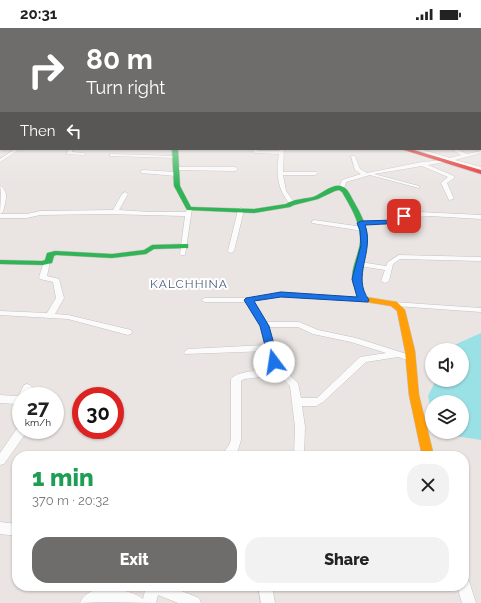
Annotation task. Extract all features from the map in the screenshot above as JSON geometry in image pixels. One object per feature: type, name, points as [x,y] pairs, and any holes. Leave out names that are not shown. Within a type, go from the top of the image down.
[{"type":"street","points":[[0,161],[16,150]]},
{"type":"street","points":[[70,150],[69,153],[84,154]]},
{"type":"street","points":[[256,150],[255,152],[282,151],[280,174],[284,194],[292,203]]},
{"type":"street","points":[[408,150],[481,168]]},
{"type":"street","points":[[418,150],[481,172]]},
{"type":"street","points":[[455,150],[464,156]]},
{"type":"street","points":[[342,188],[345,180],[481,152]]},
{"type":"street","points":[[50,315],[60,298],[56,281],[43,277],[50,255],[55,253],[112,256],[146,252],[149,251],[151,247],[184,250],[188,212],[177,186],[176,153],[112,155]]},
{"type":"street","points":[[353,157],[358,170],[369,175],[418,187]]},
{"type":"street","points":[[421,164],[452,177],[444,183],[450,199]]},
{"type":"street","points":[[143,172],[235,169]]},
{"type":"street","points":[[280,174],[315,173]]},
{"type":"street","points":[[0,188],[4,194],[0,212]]},
{"type":"street","points":[[0,216],[115,212],[150,214],[281,208],[289,206],[292,203],[316,198],[333,189],[342,188]]},
{"type":"street","points":[[342,188],[345,191],[362,226],[364,245],[356,279],[362,297],[365,300]]},
{"type":"street","points":[[115,212],[125,194]]},
{"type":"street","points":[[231,251],[241,210]]},
{"type":"street","points":[[314,222],[362,226],[398,222],[402,220],[402,217],[409,215],[440,214],[481,217]]},
{"type":"street","points":[[385,281],[388,268],[392,260],[402,256],[481,259]]},
{"type":"street","points":[[0,262],[47,262]]},
{"type":"street","points":[[360,264],[388,268]]},
{"type":"street","points":[[205,300],[249,300],[281,294],[481,310]]},
{"type":"street","points":[[249,300],[263,324],[275,366],[295,385],[300,433],[299,451]]},
{"type":"street","points":[[396,304],[401,310],[410,351],[417,408],[427,451]]},
{"type":"street","points":[[0,313],[50,315],[79,319],[128,332]]},
{"type":"street","points":[[263,324],[299,325],[316,332],[344,337],[410,358]]},
{"type":"street","points":[[188,352],[270,348]]},
{"type":"street","points":[[297,402],[316,402],[320,400],[363,359],[400,355]]},
{"type":"street","points":[[230,451],[234,447],[236,440],[236,380],[243,376],[281,372]]},
{"type":"street","points":[[0,399],[12,400]]},
{"type":"street","points":[[0,461],[16,439]]},
{"type":"street","points":[[0,528],[12,529]]},
{"type":"street","points":[[149,603],[152,591]]},
{"type":"street","points":[[165,591],[194,603]]},
{"type":"street","points":[[266,591],[268,603]]},
{"type":"street","points":[[465,591],[469,603]]},
{"type":"street","points":[[87,603],[97,596],[107,595],[120,597],[138,603]]},
{"type":"water","points":[[481,333],[481,440],[469,438],[469,395],[428,395],[432,387],[469,387],[469,343],[459,343]]},
{"type":"waterway","points":[[414,150],[447,160]]},
{"type":"traffic: fast","points":[[175,150],[177,186],[189,209],[254,211],[288,206],[292,203],[316,198],[333,189],[340,188],[345,191],[361,223],[364,237],[364,244],[356,279],[357,284]]},
{"type":"traffic: fast","points":[[0,262],[43,263],[49,261],[50,255],[55,253],[112,256],[146,252],[152,247],[185,246]]},
{"type":"traffic: slow","points":[[357,284],[363,299],[394,304],[401,310],[410,351],[414,395],[427,451]]},
{"type":"traffic: jam","points":[[407,150],[481,172]]},
{"type":"district","name":"KALCHHINA","points":[[189,284]]},
{"type":"route","points":[[274,362],[265,326],[249,300],[275,294],[365,300],[362,299],[356,279],[365,238],[361,223],[398,222],[401,221],[402,217],[404,216]]}]
